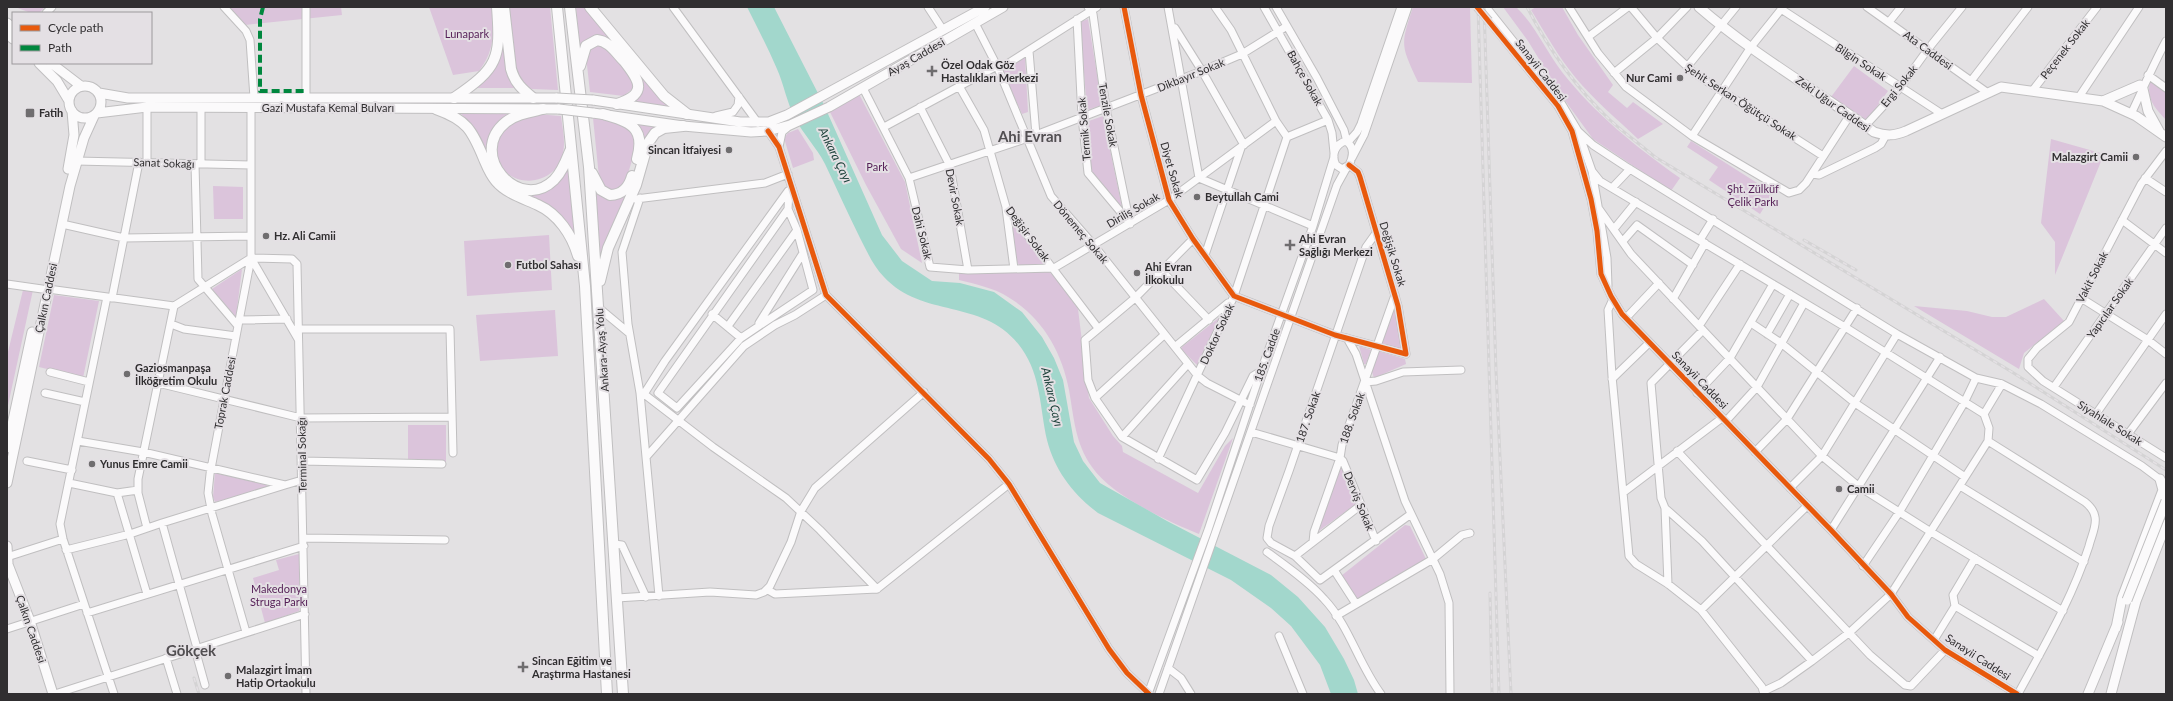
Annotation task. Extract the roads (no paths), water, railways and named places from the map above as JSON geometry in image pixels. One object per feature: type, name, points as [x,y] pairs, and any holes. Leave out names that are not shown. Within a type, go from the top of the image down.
[{"type":"highway","points":[[454,98],[483,77],[494,61],[499,36],[497,7]]},
{"type":"highway","points":[[504,7],[511,69],[514,78],[520,87],[534,98]]},
{"type":"highway","name":"Ankara-Ayaş Yolu","points":[[557,7],[585,286],[607,694]]},
{"type":"highway","name":"Ankara-Ayaş Yolu","points":[[570,7],[587,150],[598,290],[623,694]]},
{"type":"highway","points":[[590,7],[664,96],[687,114]]},
{"type":"highway","points":[[578,78],[580,61],[586,46],[597,40],[610,45],[635,74],[639,82],[636,93],[633,97],[617,104]]},
{"type":"highway","points":[[436,109],[454,115],[462,121],[477,143],[491,174],[504,188],[539,205],[558,219],[574,243],[585,286]]},
{"type":"highway","points":[[543,109],[518,115],[507,121],[497,132],[492,148],[492,158],[500,176],[520,189],[532,190],[543,187],[553,181],[562,169],[571,149]]},
{"type":"highway","points":[[587,150],[594,179],[601,190],[610,195],[615,195],[628,187],[639,150],[639,135],[635,128],[629,123],[598,113]]},
{"type":"highway","points":[[598,290],[608,248],[634,199],[648,143],[655,133],[664,128],[683,126]]},
{"type":"main road","name":"Ayaş Caddesi","points":[[687,114],[758,123],[769,122],[787,115],[985,7]]},
{"type":"main road","name":"Ayaş Caddesi","points":[[683,126],[751,132],[768,131],[790,125],[829,107],[863,88],[973,14],[1003,7]]},
{"type":"main road","name":"Zeki Uğur Caddesi","points":[[1699,7],[1721,25],[1865,126],[1874,132],[1886,135]]},
{"type":"main road","points":[[40,64],[57,81],[69,101],[72,111],[80,117],[95,115],[102,104],[99,93],[91,86],[81,86],[72,91],[69,101]]},
{"type":"main road","points":[[52,64],[81,86]]},
{"type":"main road","points":[[2100,100],[2144,82],[2148,111],[2163,135]]},
{"type":"main road","points":[[1886,135],[1906,132],[2001,87],[2100,100],[2129,112],[2163,135]]},
{"type":"main road","name":"Gazi Mustafa Kemal Bulvarı","points":[[99,93],[128,98],[557,98],[593,100],[687,114]]},
{"type":"main road","name":"Gazi Mustafa Kemal Bulvarı","points":[[95,115],[147,107],[559,109],[598,113],[683,126]]},
{"type":"main road","name":"Çalkın Caddesi","points":[[7,483],[72,154],[74,135],[72,111]]},
{"type":"main road","name":"Çalkın Caddesi","points":[[7,448],[62,224],[76,160],[95,115]]},
{"type":"main road","points":[[2116,628],[2122,598],[2163,490],[2163,482]]},
{"type":"main road","points":[[2154,513],[2166,502]]},
{"type":"main road","points":[[2111,694],[2127,631],[2132,601],[2166,502]]},
{"type":"main road","points":[[2088,694],[2116,628],[2132,601],[2166,524]]},
{"type":"main road","points":[[2127,631],[2137,614],[2166,537]]},
{"type":"main road","name":"Çalkın Caddesi","points":[[7,546],[8,559],[54,694]]},
{"type":"street","points":[[224,7],[246,31],[250,40],[254,98]]},
{"type":"street","points":[[306,7],[306,98]]},
{"type":"street","points":[[673,7],[758,123]]},
{"type":"street","points":[[928,7],[943,30]]},
{"type":"street","points":[[884,127],[997,66],[1004,66],[1077,19],[1089,9],[1097,7]]},
{"type":"street","name":"Diyet Sokak","points":[[1124,7],[1141,95],[1169,200],[1193,239],[1234,296]]},
{"type":"street","points":[[1168,7],[1199,178],[1313,226]]},
{"type":"street","points":[[1215,7],[1231,30],[1276,121],[1287,137],[1328,120]]},
{"type":"street","name":"Bahçe Sokak","points":[[1264,7],[1279,31],[1328,120],[1332,133],[1334,155]]},
{"type":"street","name":"Bahçe Sokak","points":[[1276,7],[1344,130],[1347,142]]},
{"type":"street","points":[[1401,7],[1361,124],[1357,132],[1347,142],[1338,145],[1334,155],[1338,168],[1342,169],[1348,166],[1364,135],[1408,7]]},
{"type":"street","name":"Sanayii Caddesi","points":[[1477,7],[1558,106],[1572,131],[1591,199],[1597,231],[1601,274],[1613,299],[1626,318],[1697,394],[1724,419],[1831,530],[1863,566],[1891,594],[1908,617],[1945,650],[2017,694]]},
{"type":"street","points":[[1569,7],[1614,74],[1626,87],[1692,136],[1784,191],[1795,193],[1803,187],[1850,115]]},
{"type":"street","points":[[1588,37],[1629,7]]},
{"type":"street","name":"Şehit Serkan Öğütçü Sokak","points":[[1629,7],[1687,68],[1823,156]]},
{"type":"street","points":[[1614,74],[1657,38],[1687,7]]},
{"type":"street","points":[[1687,68],[1736,7]]},
{"type":"street","name":"Ata Caddesi","points":[[1867,7],[1988,93]]},
{"type":"street","points":[[1889,22],[1901,7]]},
{"type":"street","name":"Ergi Sokak","points":[[1865,126],[1900,88],[1928,49],[1962,7]]},
{"type":"street","points":[[1971,81],[2028,7]]},
{"type":"street","name":"Peçenek Sokak","points":[[2032,90],[2097,7]]},
{"type":"street","points":[[2079,97],[2139,7]]},
{"type":"street","name":"Sanayii Caddesi","points":[[1487,8],[1557,96],[1578,131],[1592,170],[1607,258],[1608,288]]},
{"type":"street","points":[[1692,136],[1752,47],[1782,8]]},
{"type":"street","name":"Bilgin Sokak","points":[[1782,8],[1900,88],[1942,114]]},
{"type":"street","name":"Tenzile Sokak","points":[[1089,9],[1093,14],[1106,108],[1130,224]]},
{"type":"street","name":"Dönemeç Sokak","points":[[973,14],[1028,138],[1051,196],[1092,243],[1164,335],[1176,346],[1187,365],[1207,383],[1250,406]]},
{"type":"street","name":"Termik Sokak","points":[[1077,19],[1082,117],[1088,173],[1130,224]]},
{"type":"street","points":[[1172,24],[1202,71],[1242,146],[1205,255]]},
{"type":"street","name":"Dikbayır Sokak","points":[[909,178],[990,152],[1202,71],[1242,54],[1287,26]]},
{"type":"street","points":[[2129,112],[2166,41]]},
{"type":"street","points":[[1029,51],[1036,135]]},
{"type":"street","points":[[2144,82],[2166,88]]},
{"type":"street","name":"Değişir Sokak","points":[[959,86],[984,130],[1006,207],[1054,268],[1098,328]]},
{"type":"street","name":"Dahi Sokak","points":[[863,88],[909,178],[930,266],[968,270],[1054,268]]},
{"type":"street","points":[[704,117],[727,115],[733,112],[738,104],[739,97]]},
{"type":"street","points":[[147,107],[147,163]]},
{"type":"street","points":[[201,107],[198,164],[196,275],[203,288],[239,323],[287,319]]},
{"type":"street","name":"Devir Sokak","points":[[920,107],[950,166],[968,270]]},
{"type":"street","name":"Toprak Caddesi","points":[[246,632],[210,508],[208,488],[251,258],[251,108]]},
{"type":"street","name":"Diriliş Sokak","points":[[1054,268],[1092,243],[1130,224],[1169,200],[1276,121]]},
{"type":"street","points":[[779,147],[782,132],[790,125]]},
{"type":"street","points":[[768,131],[779,147],[788,174],[790,188],[826,295],[989,459],[1009,484],[1109,649],[1127,673],[1148,694],[1193,570],[1211,531]]},
{"type":"street","points":[[1578,131],[1593,145],[1630,169],[1897,334],[1976,378],[2002,384],[2041,404],[2163,482]]},
{"type":"street","points":[[1812,174],[1819,175],[1875,148],[1881,144],[1886,135]]},
{"type":"street","name":"Doktor Sokak","points":[[1158,459],[1234,296],[1287,137]]},
{"type":"street","points":[[1347,142],[1352,148],[1352,158]]},
{"type":"street","name":"Vakit Sokak","points":[[2054,387],[2032,372],[2028,366],[2028,359],[2037,348],[2069,322],[2145,178],[2166,151]]},
{"type":"street","name":"185. Cadde","points":[[1211,531],[1260,371],[1313,226],[1334,155]]},
{"type":"street","name":"Sanat Sokağı","points":[[76,160],[251,165]]},
{"type":"street","points":[[114,694],[66,550],[60,522],[85,402],[124,238],[139,162]]},
{"type":"street","name":"185. Cadde","points":[[1211,531],[1251,432],[1337,186],[1348,166]]},
{"type":"street","name":"Değişik Sokak","points":[[1348,166],[1358,172],[1360,177],[1395,295],[1406,354],[1376,347]]},
{"type":"street","points":[[1612,188],[1630,169]]},
{"type":"street","points":[[1592,170],[1600,181],[1845,327],[1984,414],[1989,428],[1988,441],[1891,594],[1850,632],[1781,683],[1764,693],[1701,610],[1668,584],[1647,573],[1629,556],[1612,378],[1608,310],[1613,299]]},
{"type":"street","points":[[660,596],[642,393],[630,333],[622,252],[634,199],[765,183],[788,174]]},
{"type":"street","points":[[2145,178],[2166,192]]},
{"type":"street","points":[[642,393],[658,392],[677,408],[741,338],[758,325],[813,290],[797,230],[788,209],[790,188]]},
{"type":"street","points":[[642,393],[790,188]]},
{"type":"street","points":[[1614,229],[1636,202]]},
{"type":"street","points":[[1597,206],[1631,254],[1822,456],[1858,486],[1900,511],[1931,532],[2063,611]]},
{"type":"street","points":[[1006,207],[1014,269]]},
{"type":"street","points":[[658,392],[788,209]]},
{"type":"street","points":[[1673,299],[1693,264],[1713,219]]},
{"type":"street","points":[[2122,220],[2166,253]]},
{"type":"street","points":[[62,224],[124,238],[251,236]]},
{"type":"street","points":[[1622,241],[1637,225],[1693,264]]},
{"type":"street","name":"Yapıcılar Sokak","points":[[2054,387],[2166,228]]},
{"type":"street","points":[[728,326],[797,230]]},
{"type":"street","name":"187. Sokak","points":[[1334,570],[1320,580],[1296,556],[1271,543],[1266,538],[1268,526],[1298,447],[1366,247],[1376,233]]},
{"type":"street","points":[[1193,239],[1135,298],[1085,340],[1088,380],[1095,398],[1122,437],[1197,480],[1242,402],[1253,376],[1260,371]]},
{"type":"street","points":[[758,325],[803,253]]},
{"type":"street","points":[[7,284],[174,306],[251,258],[299,340]]},
{"type":"street","name":"Terminal Sokağı","points":[[251,258],[296,260],[297,264],[306,694]]},
{"type":"street","points":[[1668,584],[1665,508],[1662,498],[1660,464],[1651,383],[1701,328],[1740,264]]},
{"type":"street","points":[[1161,270],[1209,320]]},
{"type":"street","points":[[1626,318],[1659,283]]},
{"type":"street","points":[[1697,394],[1730,358],[1773,284]]},
{"type":"street","points":[[1767,334],[1790,294]]},
{"type":"street","points":[[647,456],[744,346],[774,325],[795,315],[826,295]]},
{"type":"street","name":"188. Sokak","points":[[1313,542],[1314,532],[1340,458],[1342,445],[1395,295]]},
{"type":"street","points":[[1176,346],[1224,309],[1234,296],[1335,335],[1376,347]]},
{"type":"street","points":[[2081,298],[2148,340],[2166,354]]},
{"type":"street","points":[[1624,492],[1677,451],[1724,419],[1757,387],[1804,303]]},
{"type":"street","points":[[147,528],[138,490],[143,452],[174,306]]},
{"type":"street","points":[[599,308],[630,333]]},
{"type":"street","points":[[1755,452],[1787,419],[1857,308]]},
{"type":"street","points":[[712,314],[741,338]]},
{"type":"street","points":[[2096,414],[2166,314]]},
{"type":"street","points":[[1751,323],[1781,343],[1816,373],[1855,402],[1965,477]]},
{"type":"street","points":[[171,324],[184,329],[236,336]]},
{"type":"street","points":[[299,329],[450,329],[454,453]]},
{"type":"street","points":[[1790,488],[1822,456],[1897,334]]},
{"type":"street","points":[[1095,398],[1164,335]]},
{"type":"street","points":[[1346,338],[1356,354],[1405,501],[1440,574],[1449,603],[1450,694]]},
{"type":"street","points":[[1612,378],[1649,343]]},
{"type":"street","points":[[1831,530],[1940,357]]},
{"type":"street","points":[[1122,437],[1187,365]]},
{"type":"street","points":[[1365,382],[1376,381],[1403,372],[1461,370]]},
{"type":"street","points":[[50,372],[90,382]]},
{"type":"street","points":[[1863,566],[1900,511],[1964,402],[1976,378]]},
{"type":"street","points":[[2128,434],[2166,382]]},
{"type":"street","points":[[158,383],[301,418],[452,418]]},
{"type":"street","points":[[1984,414],[2002,384]]},
{"type":"street","name":"Siyahlale Sokak","points":[[2054,387],[2166,458]]},
{"type":"street","points":[[617,598],[710,592],[756,595],[768,590],[791,542],[801,511],[821,482],[924,392]]},
{"type":"street","points":[[45,393],[85,402]]},
{"type":"street","points":[[642,393],[786,498],[801,511],[877,589]]},
{"type":"street","name":"Derviş Sokak","points":[[1251,432],[1298,447],[1340,458],[1343,461],[1376,542]]},
{"type":"street","points":[[78,441],[211,466],[285,485]]},
{"type":"street","points":[[1988,441],[2089,506],[2094,512],[2095,525],[2084,562],[2063,611],[2017,694]]},
{"type":"street","points":[[1677,451],[1850,632],[1870,655],[1905,685],[1911,686],[1945,650]]},
{"type":"street","points":[[27,461],[72,470]]},
{"type":"street","points":[[302,461],[442,464]]},
{"type":"street","points":[[66,550],[130,534],[302,480]]},
{"type":"street","points":[[69,483],[117,493],[138,490]]},
{"type":"street","points":[[768,590],[775,594],[877,589],[1009,484]]},
{"type":"street","points":[[1960,486],[2084,562]]},
{"type":"street","points":[[117,493],[147,594]]},
{"type":"street","points":[[1296,556],[1361,505]]},
{"type":"street","points":[[1701,610],[1807,506]]},
{"type":"street","points":[[1665,508],[1702,541],[1812,661]]},
{"type":"street","points":[[1356,604],[1334,570],[1376,542],[1411,514]]},
{"type":"street","points":[[162,523],[205,685]]},
{"type":"street","points":[[1159,694],[1201,574],[1211,531]]},
{"type":"street","points":[[1336,616],[1433,559],[1462,535],[1470,534]]},
{"type":"street","points":[[8,559],[63,539]]},
{"type":"street","points":[[87,613],[228,569],[304,542],[445,540]]},
{"type":"street","points":[[614,544],[622,545],[646,596]]},
{"type":"street","points":[[1267,552],[1295,572],[1325,599],[1336,616],[1370,680],[1381,694]]},
{"type":"street","points":[[1934,640],[1955,606],[1953,595],[1975,558]]},
{"type":"street","points":[[7,629],[84,604]]},
{"type":"street","points":[[1955,606],[2039,656]]},
{"type":"street","points":[[54,694],[305,614]]},
{"type":"street","points":[[1279,636],[1302,694]]},
{"type":"street","points":[[166,658],[177,694]]},
{"type":"street","points":[[1168,668],[1178,675],[1191,694]]},
{"type":"water","name":"Ankara Çayı","points":[[747,7],[774,7],[824,105],[882,235],[902,261],[932,281],[960,283],[994,292],[1022,312],[1042,337],[1054,358],[1063,380],[1074,442],[1083,461],[1100,483],[1167,521],[1271,575],[1298,597],[1325,627],[1344,659],[1354,680],[1358,694],[1331,694],[1320,665],[1291,626],[1271,608],[1231,580],[1098,513],[1073,490],[1060,472],[1050,451],[1033,370],[1022,349],[1007,333],[991,322],[973,315],[917,299],[900,290],[884,277],[870,258],[825,164],[795,118],[777,69]]},
{"type":"railway","points":[[1478,7],[1499,694]]},
{"type":"railway","points":[[1484,7],[1496,371],[1511,694]]},
{"type":"railway","points":[[1527,7],[1544,37],[1574,81],[1610,120],[1655,157],[2012,372],[2166,470]]},
{"type":"railway","points":[[1804,240],[1856,270]]},
{"type":"railway","points":[[1490,593],[1492,694]]},
{"type":"railway","points":[[194,678],[199,694]]},
{"type":"place","name":"Özel Odak Göz Hastalıkları Merkezi","points":[[932,71]]},
{"type":"place","name":"Nur Cami","points":[[1680,78]]},
{"type":"place","name":"Fatih","points":[[30,113]]},
{"type":"place","name":"Sincan İtfaiyesi","points":[[729,150]]},
{"type":"place","name":"Malazgirt Camii","points":[[2136,157]]},
{"type":"place","name":"Beytullah Cami","points":[[1197,197]]},
{"type":"place","name":"Hz. Ali Camii","points":[[266,236]]},
{"type":"place","name":"Ahi Evran Sağlığı Merkezi","points":[[1290,245]]},
{"type":"place","name":"Futbol Sahası","points":[[508,265]]},
{"type":"place","name":"Ahi Evran İlkokulu","points":[[1137,273]]},
{"type":"place","name":"Gaziosmanpaşa İlköğretim Okulu","points":[[127,374]]},
{"type":"place","name":"Yunus Emre Camii","points":[[92,464]]},
{"type":"place","name":"Camii","points":[[1839,489]]},
{"type":"place","name":"Sincan Eğitim ve Araştırma Hastanesi","points":[[523,667]]},
{"type":"place","name":"Malazgirt İmam Hatip Ortaokulu","points":[[228,676]]},
{"type":"district","name":"Ahi Evran","points":[[1030,137]]},
{"type":"district","name":"Gökçek","points":[[191,651]]},
{"type":"park label","name":"Lunapark","points":[[467,34]]},
{"type":"park label","name":"Park","points":[[877,167]]},
{"type":"park label","name":"Şht. Zülküf Çelik Parkı","points":[[1753,195]]},
{"type":"park label","name":"Makedonya Struga Parkı","points":[[279,595]]}]
